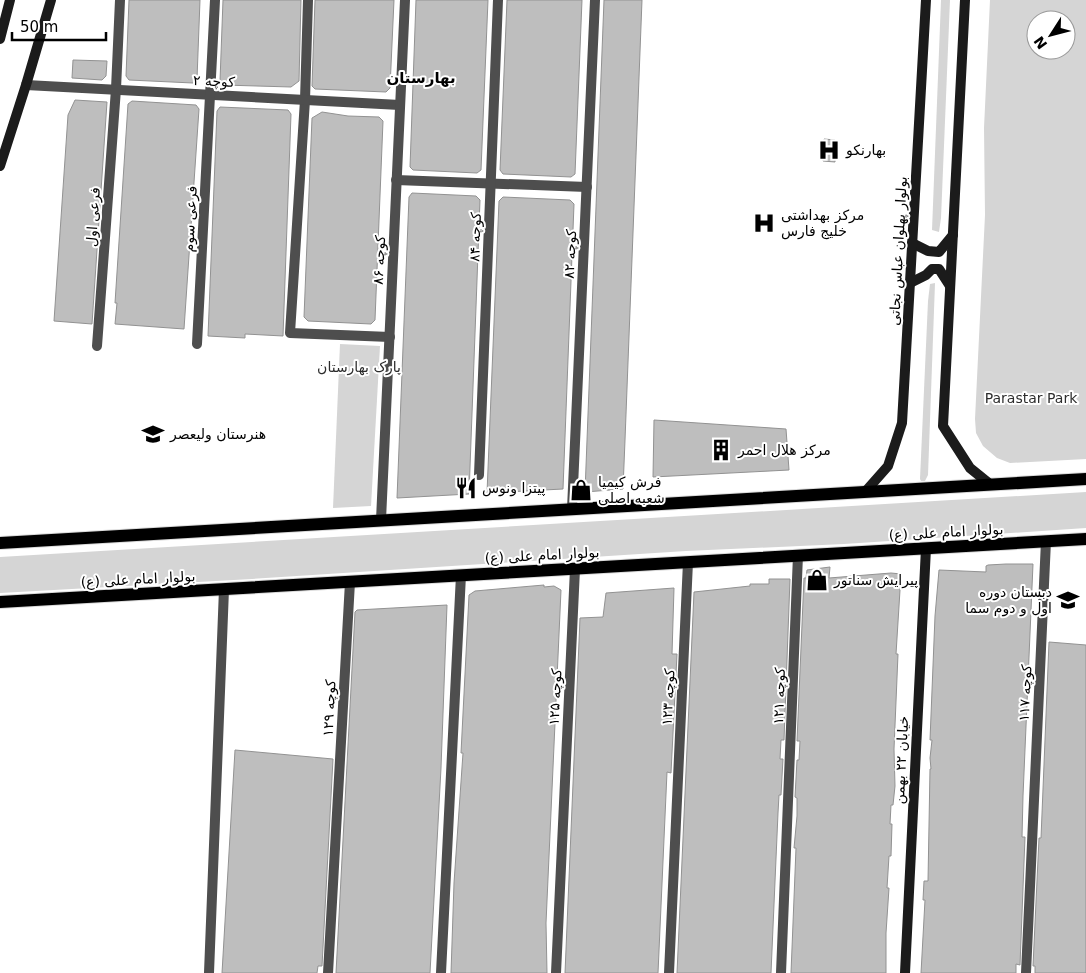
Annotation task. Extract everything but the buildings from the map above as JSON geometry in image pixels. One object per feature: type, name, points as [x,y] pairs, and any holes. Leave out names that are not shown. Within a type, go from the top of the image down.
[{"type":"main road","points":[[0,39],[10,0]]},
{"type":"main road","points":[[0,166],[51,0]]},
{"type":"main road","name":"بولوار پهلوان عباس نجاتی","points":[[865,492],[888,466],[902,423],[926,0]]},
{"type":"main road","points":[[965,0],[943,426],[970,468],[991,485]]},
{"type":"main road","points":[[912,243],[928,250],[939,252],[953,235]]},
{"type":"main road","points":[[910,283],[926,275],[932,269],[939,269],[950,286]]},
{"type":"main road","points":[[0,542],[1086,479]]},
{"type":"main road","name":"بولوار امام علی (ع)","points":[[0,602],[1086,539]]},
{"type":"main road","name":"خیابان ۲۲ بهمن","points":[[905,973],[926,548]]},
{"type":"street","name":"فرعی اول","points":[[97,346],[116,89],[120,0]]},
{"type":"street","name":"فرعی سوم","points":[[197,344],[215,0]]},
{"type":"street","points":[[308,0],[290,332],[390,337]]},
{"type":"street","name":"کوچه ۸۶","points":[[382,520],[404,0]]},
{"type":"street","name":"کوچه ۸۴","points":[[479,475],[498,0]]},
{"type":"street","name":"کوچه ۸۲","points":[[572,509],[595,0]]},
{"type":"street","name":"کوچه ۲","points":[[26,85],[400,105]]},
{"type":"street","points":[[396,180],[587,187]]},
{"type":"street","name":"کوچه ۱۱۷","points":[[1026,973],[1046,541]]},
{"type":"street","name":"کوچه ۱۲۱","points":[[781,973],[798,556]]},
{"type":"street","name":"کوچه ۱۲۳","points":[[669,973],[688,562]]},
{"type":"street","name":"کوچه ۱۲۵","points":[[556,973],[574,568]]},
{"type":"street","points":[[441,973],[461,575]]},
{"type":"street","name":"کوچه ۱۲۹","points":[[328,973],[350,582]]},
{"type":"street","points":[[209,973],[224,589]]},
{"type":"green space","points":[[941,0],[950,0],[939,232],[932,230]]},
{"type":"green space","name":"Parastar Park","points":[[990,0],[1086,0],[1086,459],[1010,463],[997,458],[983,446],[976,433],[975,419],[985,215],[984,128]]},
{"type":"green space","points":[[935,283],[928,475],[925,481],[921,481],[928,301],[930,284]]},
{"type":"green space","name":"پارک بهارستان","points":[[340,344],[380,346],[371,506],[333,508]]},
{"type":"green space","points":[[1086,492],[1086,528],[844,544],[686,551],[0,593],[0,557]]},
{"type":"place","name":"بهارنکو","points":[[829,150]]},
{"type":"place","name":"مرکز بهداشتی خلیج فارس","points":[[764,223]]},
{"type":"place","name":"هنرستان ولیعصر","points":[[153,434]]},
{"type":"place","name":"مرکز هلال احمر","points":[[721,450]]},
{"type":"place","name":"پیتزا ونوس","points":[[466,488]]},
{"type":"place","name":"فرش کیمیا شعبه اصلی","points":[[581,490]]},
{"type":"place","name":"پیرایش سناتور","points":[[817,580]]},
{"type":"place","name":"دبستان دوره اول و دوم سما","points":[[1068,600]]},
{"type":"district","name":"بهارستان","points":[[421,78]]}]
